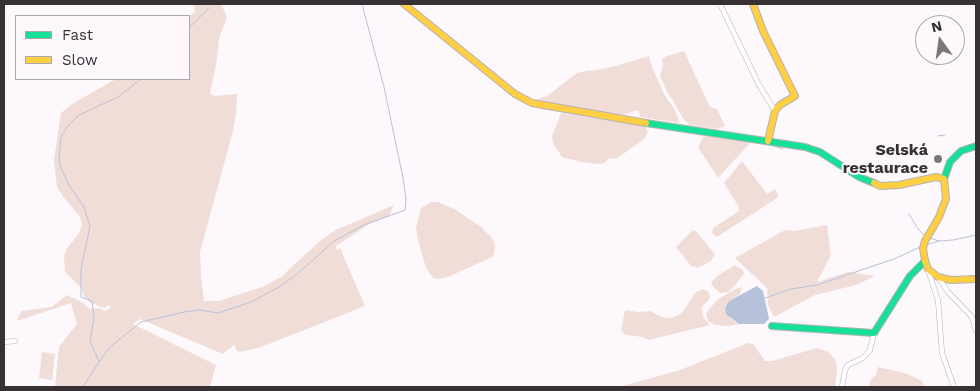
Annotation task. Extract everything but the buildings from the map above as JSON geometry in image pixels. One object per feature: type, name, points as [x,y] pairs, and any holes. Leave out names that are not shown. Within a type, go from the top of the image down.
[{"type":"street","points":[[404,4],[515,94],[532,103],[577,112],[805,147],[820,152],[859,177],[880,186],[899,185],[936,176],[944,179]]},
{"type":"street","points":[[720,4],[759,85],[775,111]]},
{"type":"street","points":[[753,4],[763,31],[795,96],[780,105],[775,111],[768,141]]},
{"type":"street","points":[[954,387],[942,354],[938,300],[924,261],[923,248],[946,199],[944,179],[950,162],[961,151],[976,146]]},
{"type":"street","points":[[842,387],[848,364],[863,358],[870,350],[874,333],[910,276],[924,261]]},
{"type":"street","points":[[928,268],[976,322],[976,331]]},
{"type":"street","points":[[938,277],[951,280],[976,279]]},
{"type":"street","points":[[772,326],[874,333]]},
{"type":"street","points":[[4,342],[15,341]]},
{"type":"shaded area","points":[[194,4],[221,4],[227,17],[219,39],[210,94],[214,96],[237,94],[233,131],[200,252],[204,301],[219,301],[262,287],[281,277],[321,240],[336,230],[394,205],[389,216],[371,223],[336,246],[337,250],[340,248],[365,306],[261,347],[240,352],[237,351],[234,345],[223,354],[140,319],[133,324],[216,365],[210,387],[55,387],[59,347],[77,324],[71,303],[17,321],[19,315],[22,311],[52,307],[67,295],[90,309],[99,308],[105,311],[111,307],[109,305],[104,308],[89,302],[81,288],[65,272],[64,256],[66,250],[79,233],[82,224],[79,215],[57,187],[54,160],[61,113],[72,104],[114,80],[190,80],[190,17],[195,11]]},
{"type":"shaded area","points":[[684,51],[710,107],[717,109],[725,126],[717,129],[690,125],[684,120],[667,92],[660,76],[663,65],[662,59]]},
{"type":"shaded area","points":[[649,56],[665,96],[674,108],[680,123],[640,117],[637,110],[623,115],[541,103],[535,100],[547,96],[577,73],[616,66]]},
{"type":"shaded area","points":[[561,113],[642,125],[645,126],[648,132],[644,139],[616,159],[609,158],[604,163],[598,164],[582,162],[562,157],[553,143],[552,136]]},
{"type":"shaded area","points":[[704,136],[750,143],[718,178],[698,147]]},
{"type":"shaded area","points":[[742,161],[767,194],[775,189],[778,195],[777,198],[717,237],[712,233],[713,228],[739,211],[739,207],[724,183]]},
{"type":"shaded area","points":[[431,202],[438,202],[456,210],[481,227],[493,239],[495,246],[492,257],[448,277],[433,278],[426,268],[416,228],[421,208]]},
{"type":"shaded area","points":[[827,225],[831,255],[817,282],[848,272],[875,276],[856,285],[815,295],[774,317],[768,305],[767,288],[735,258],[785,230],[794,231]]},
{"type":"shaded area","points":[[693,230],[697,232],[715,255],[711,261],[698,268],[691,266],[676,247]]},
{"type":"shaded area","points":[[735,265],[743,270],[744,274],[729,292],[720,293],[711,282]]},
{"type":"shaded area","points":[[742,287],[740,294],[729,301],[725,308],[731,319],[739,324],[728,326],[715,325],[708,321],[706,313],[717,300]]},
{"type":"shaded area","points":[[703,289],[708,291],[710,296],[709,300],[702,306],[702,309],[703,317],[710,325],[649,340],[643,337],[626,335],[621,331],[625,310],[650,311],[661,317],[672,318],[682,313],[696,292]]},
{"type":"shaded area","points":[[748,343],[753,344],[765,361],[772,361],[817,348],[829,352],[836,361],[835,387],[619,387],[680,370]]},
{"type":"shaded area","points":[[42,352],[55,354],[52,380],[39,378]]},
{"type":"shaded area","points":[[878,367],[908,374],[922,381],[924,387],[869,387],[870,380],[876,375]]},
{"type":"water","points":[[757,286],[763,291],[769,319],[764,324],[739,324],[726,314],[725,308],[729,301]]},
{"type":"waterway","points":[[99,362],[110,347],[141,322],[199,310],[218,313],[251,302],[296,275],[334,241],[364,225],[405,210],[406,199],[403,178],[384,87],[362,4]]},
{"type":"waterway","points":[[190,27],[209,8]]},
{"type":"waterway","points":[[83,387],[99,362],[90,341],[94,318],[92,301],[81,297],[81,269],[90,226],[84,207],[69,185],[61,168],[59,159],[61,137],[67,127],[79,115],[118,97],[140,80]]},
{"type":"waterway","points":[[938,136],[945,135]]},
{"type":"waterway","points":[[774,146],[783,149]]},
{"type":"waterway","points":[[909,214],[924,235]]},
{"type":"waterway","points":[[930,238],[939,241],[976,235]]},
{"type":"waterway","points":[[926,245],[939,241]]},
{"type":"waterway","points":[[765,298],[791,289],[817,285],[894,259],[920,247]]},
{"type":"traffic: fast","points":[[646,123],[805,147],[820,152],[859,177],[874,183]]},
{"type":"traffic: fast","points":[[944,179],[950,162],[961,151],[976,146]]},
{"type":"traffic: fast","points":[[772,326],[874,333],[910,276],[925,261]]},
{"type":"traffic: slow","points":[[404,4],[515,94],[532,103],[646,123]]},
{"type":"traffic: slow","points":[[753,4],[763,31],[795,96],[780,105],[775,111],[768,141]]},
{"type":"traffic: slow","points":[[874,183],[880,186],[899,185],[936,177],[944,179],[946,199],[939,217],[925,241],[923,248],[925,261],[928,269],[938,277],[951,280],[976,279]]},
{"type":"place","name":"Selská restaurace","points":[[938,159]]}]
